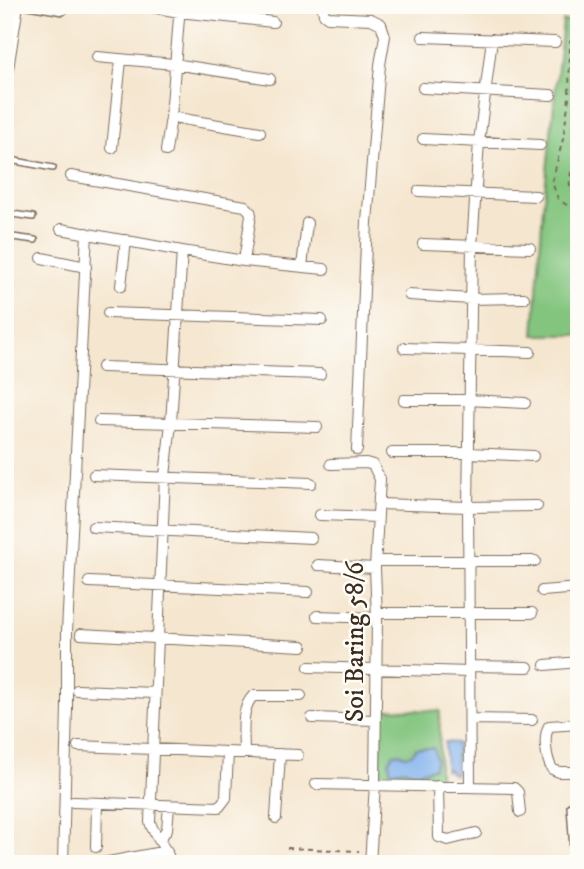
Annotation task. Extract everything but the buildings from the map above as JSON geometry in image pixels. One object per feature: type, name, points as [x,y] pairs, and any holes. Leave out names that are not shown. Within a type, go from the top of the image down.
[{"type":"street","points":[[5,88],[20,5]]},
{"type":"street","points":[[141,5],[273,22]]},
{"type":"street","points":[[321,5],[328,17],[371,19],[381,24],[385,36],[380,65],[367,222],[357,450]]},
{"type":"street","points":[[166,151],[180,9]]},
{"type":"street","points":[[423,37],[555,42]]},
{"type":"street","points":[[470,786],[468,507],[472,246],[479,142],[492,39]]},
{"type":"street","points":[[97,57],[174,64],[270,79]]},
{"type":"street","points":[[111,148],[121,60]]},
{"type":"street","points":[[423,88],[551,95]]},
{"type":"street","points":[[171,117],[260,132]]},
{"type":"street","points":[[424,139],[540,145]]},
{"type":"street","points":[[71,176],[245,206],[250,215],[244,261]]},
{"type":"street","points":[[419,191],[536,195]]},
{"type":"street","points":[[302,267],[307,223]]},
{"type":"street","points":[[61,229],[244,261],[324,269]]},
{"type":"street","points":[[62,864],[67,632],[87,233]]},
{"type":"street","points":[[121,286],[126,240]]},
{"type":"street","points":[[423,244],[530,248]]},
{"type":"street","points":[[171,864],[167,851],[152,829],[151,805],[165,476],[182,251]]},
{"type":"street","points":[[42,258],[86,267]]},
{"type":"street","points":[[409,295],[471,299],[524,298]]},
{"type":"street","points":[[107,313],[322,320]]},
{"type":"street","points":[[404,348],[530,352]]},
{"type":"street","points":[[102,367],[320,374]]},
{"type":"street","points":[[404,400],[525,403]]},
{"type":"street","points":[[99,421],[317,427]]},
{"type":"street","points":[[392,453],[533,456]]},
{"type":"street","name":"Soi Baring 58/6","points":[[331,464],[373,465],[380,479],[375,565],[375,784],[370,864]]},
{"type":"street","points":[[94,475],[311,483]]},
{"type":"street","points":[[379,504],[537,506]]},
{"type":"street","points":[[320,515],[378,517]]},
{"type":"street","points":[[93,527],[311,538]]},
{"type":"street","points":[[318,565],[535,561]]},
{"type":"street","points":[[89,582],[308,592]]},
{"type":"street","points":[[542,591],[579,588]]},
{"type":"street","points":[[317,616],[532,613]]},
{"type":"street","points":[[81,634],[302,646]]},
{"type":"street","points":[[545,665],[579,663]]},
{"type":"street","points":[[309,667],[377,670],[528,667]]},
{"type":"street","points":[[77,690],[155,693]]},
{"type":"street","points":[[244,752],[245,710],[253,696],[301,696]]},
{"type":"street","points":[[313,718],[375,720]]},
{"type":"street","points":[[470,719],[532,720]]},
{"type":"street","points":[[579,724],[549,726],[546,731],[547,755],[552,769],[559,772],[579,772]]},
{"type":"street","points":[[78,746],[298,755]]},
{"type":"street","points":[[73,802],[213,808],[222,806],[226,798],[228,752]]},
{"type":"street","points":[[276,818],[280,754]]},
{"type":"street","points":[[316,784],[514,788],[518,792],[520,812]]},
{"type":"street","points":[[438,786],[439,837],[448,840],[476,833]]},
{"type":"street","points":[[96,847],[97,803]]},
{"type":"street","points":[[160,839],[167,829],[169,806]]},
{"type":"street","points":[[97,864],[167,851]]},
{"type":"lane","points":[[20,5],[57,12],[63,12],[68,5]]},
{"type":"lane","points":[[5,159],[54,168]]},
{"type":"lane","points":[[5,213],[33,217]]},
{"type":"lane","points":[[5,236],[36,240]]},
{"type":"lane","points":[[570,806],[574,864]]},
{"type":"path","points":[[579,31],[570,42],[569,98],[563,139],[552,182],[558,199],[579,209]]},
{"type":"path","points":[[579,153],[569,174],[569,185],[573,195],[579,199]]},
{"type":"path","points":[[287,848],[371,852]]},
{"type":"green space","points":[[563,21],[579,22],[579,335],[534,335],[543,207]]},
{"type":"green space","points":[[381,709],[440,711],[439,779],[380,778]]},
{"type":"water","points":[[445,742],[457,743],[454,775],[449,769],[445,770]]},
{"type":"water","points":[[416,748],[434,748],[434,768],[415,773],[404,769],[391,772],[389,761],[393,754],[406,756],[412,754]]}]
